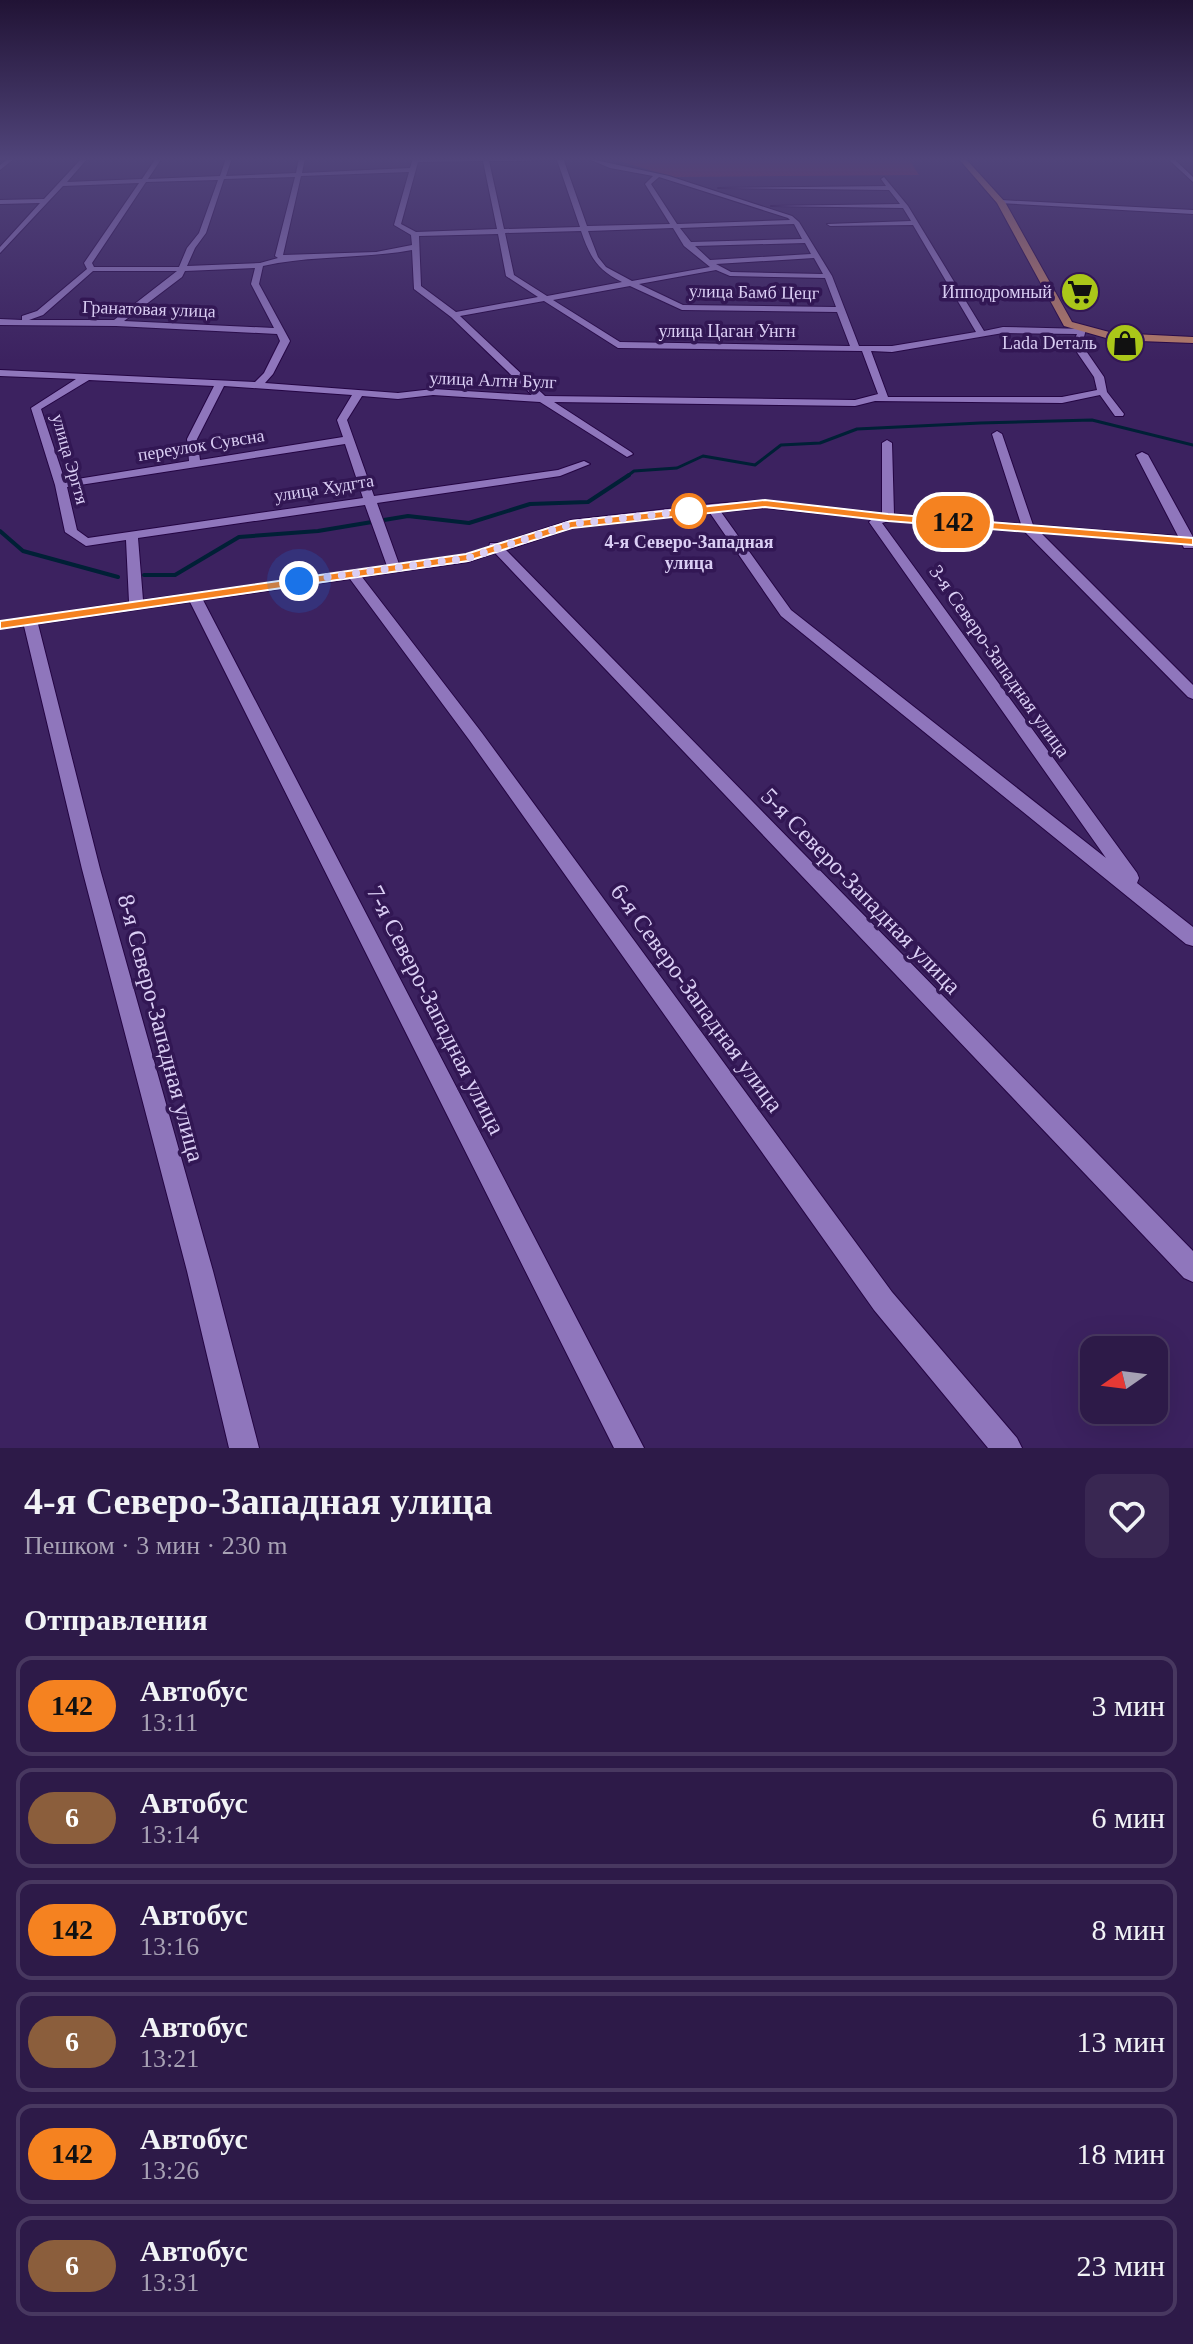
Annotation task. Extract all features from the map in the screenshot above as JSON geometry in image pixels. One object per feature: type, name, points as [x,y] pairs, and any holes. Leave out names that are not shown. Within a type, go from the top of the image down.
[{"type":"main road","points":[[1014,226],[1068,324],[1083,331],[1193,340]]},
{"type":"street","points":[[0,251],[22,226]]},
{"type":"street","points":[[91,269],[88,263],[113,226]]},
{"type":"street","points":[[116,323],[183,269],[204,226]]},
{"type":"street","points":[[286,226],[279,256],[286,259]]},
{"type":"street","points":[[398,226],[415,234],[604,226]]},
{"type":"street","name":"улица Цаган Унгн","points":[[502,226],[510,276],[618,345],[902,348],[1019,329],[1083,331]]},
{"type":"street","name":"улица Бамб Цецг","points":[[585,226],[599,265],[682,307],[841,310]]},
{"type":"street","points":[[676,226],[687,244],[705,262],[730,274],[828,276]]},
{"type":"street","points":[[798,226],[828,276],[841,310],[884,396],[879,400]]},
{"type":"street","points":[[916,226],[981,333]]},
{"type":"street","points":[[415,234],[417,287],[454,315],[542,399],[627,454]]},
{"type":"street","points":[[687,244],[806,241]]},
{"type":"street","points":[[0,322],[40,313],[91,269],[260,265],[286,259],[376,254],[414,247]]},
{"type":"street","points":[[705,262],[817,256]]},
{"type":"street","points":[[257,385],[281,354],[285,341],[255,284],[260,265]]},
{"type":"street","points":[[454,315],[715,268]]},
{"type":"street","name":"Гранатовая улица","points":[[19,320],[278,331]]},
{"type":"street","points":[[1083,331],[1077,345],[1099,377],[1102,392],[1119,414]]},
{"type":"street","name":"улица Алтн Булг","points":[[0,373],[257,385],[398,396],[433,392],[542,399],[855,403],[879,400],[1062,400],[1102,392]]},
{"type":"street","name":"улица Эргтя","points":[[71,532],[61,485],[36,408],[87,377]]},
{"type":"street","points":[[195,464],[192,439],[220,384]]},
{"type":"street","points":[[358,394],[342,420],[367,499],[395,567]]},
{"type":"street","points":[[997,434],[1028,527],[1193,694]]},
{"type":"street","name":"переулок Сувсна","points":[[61,485],[347,440]]},
{"type":"street","name":"3-я Северо-Западная улица","points":[[887,443],[888,517],[875,522],[1142,896]]},
{"type":"street","points":[[1142,455],[1190,543]]},
{"type":"street","name":"улица Худгта","points":[[71,532],[86,542],[132,537],[367,499],[560,473],[584,464]]},
{"type":"street","points":[[0,625],[468,558],[495,546],[571,524],[765,504],[1190,543]]},
{"type":"street","points":[[712,508],[786,613],[1193,938]]},
{"type":"street","points":[[132,537],[134,570],[131,585],[137,605]]},
{"type":"street","name":"5-я Северо-Западная улица","points":[[495,546],[1193,1269]]},
{"type":"street","name":"6-я Северо-Западная улица","points":[[352,573],[485,749],[883,1301],[1007,1448]]},
{"type":"street","name":"7-я Северо-Западная улица","points":[[194,596],[629,1448]]},
{"type":"street","name":"8-я Северо-Западная улица","points":[[30,620],[91,869],[200,1271],[244,1448]]},
{"type":"waterway","points":[[626,477],[634,471],[677,468],[703,456],[755,465],[781,445],[820,443],[857,429],[1092,420],[1193,445]]},
{"type":"waterway","points":[[144,575],[175,575],[239,537],[318,531],[408,516],[469,523],[530,504],[588,502],[626,477]]},
{"type":"waterway","points":[[0,531],[23,551],[118,577]]},
{"type":"bus line","name":"142","points":[[0,625],[468,558],[495,546],[571,524],[765,504],[1193,541]]},
{"type":"place","name":"Ипподромный","points":[[1080,292]]},
{"type":"place","name":"Lada Dеталь","points":[[1125,343]]},
{"type":"place","name":"4-я Северо-Западная улица","points":[[689,511]]},
{"type":"route","points":[[299,581],[468,558],[495,546],[571,524],[689,511]]}]
